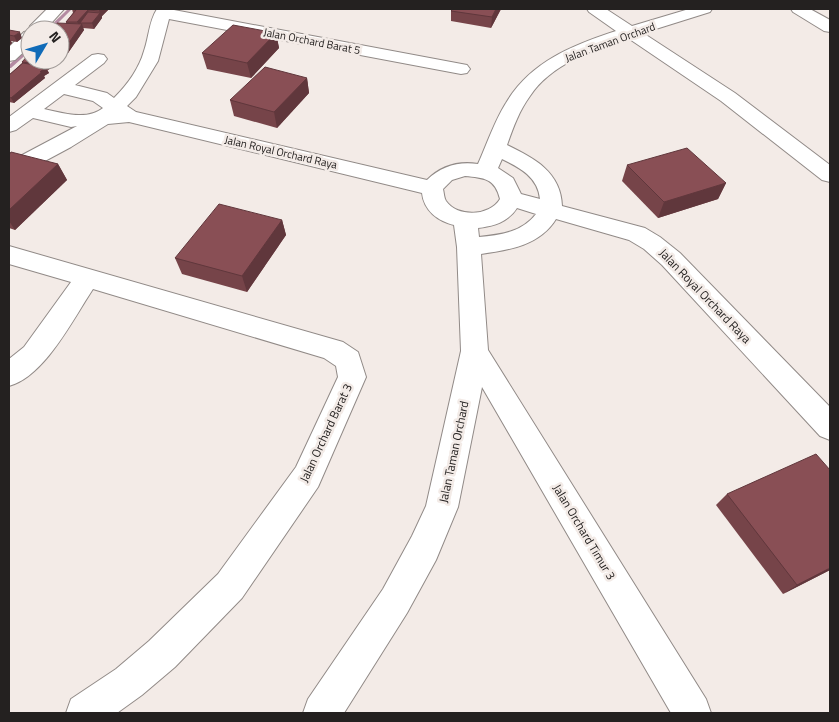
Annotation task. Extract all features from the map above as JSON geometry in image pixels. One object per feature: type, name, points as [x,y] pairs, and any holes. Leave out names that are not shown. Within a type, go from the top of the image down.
[{"type":"street","points":[[46,20],[56,9]]},
{"type":"street","points":[[595,9],[628,29],[728,97],[830,176]]},
{"type":"street","name":"Jalan Taman Orchard","points":[[486,171],[512,109],[530,82],[553,63],[628,29],[704,9]]},
{"type":"street","points":[[9,171],[115,115],[140,78],[153,52],[157,26],[165,11]]},
{"type":"street","name":"Jalan Orchard Barat 5","points":[[165,11],[461,69]]},
{"type":"street","points":[[9,56],[20,46]]},
{"type":"street","points":[[9,126],[98,59]]},
{"type":"street","name":"Jalan Royal Orchard Raya","points":[[61,87],[100,97],[115,115]]},
{"type":"street","name":"Jalan Royal Orchard Raya","points":[[30,111],[71,120],[115,115],[432,188]]},
{"type":"street","points":[[467,234],[486,219],[503,212],[511,199],[509,188],[500,178],[486,171],[464,169],[444,175],[432,188],[434,202],[467,234],[501,242],[520,237],[540,225],[551,209],[549,188],[543,178],[525,162],[496,148]]},
{"type":"street","name":"Jalan Royal Orchard Raya","points":[[511,199],[637,234],[652,242],[671,259],[830,428]]},
{"type":"street","name":"Jalan Taman Orchard","points":[[322,713],[395,601],[424,548],[442,507],[475,350],[467,234]]},
{"type":"street","name":"Jalan Orchard Barat 3","points":[[9,255],[333,350],[348,360],[352,377],[307,477],[230,586],[162,654],[129,682],[85,713]]},
{"type":"street","points":[[9,375],[34,355],[87,279]]},
{"type":"street","name":"Jalan Orchard Timur 3","points":[[475,350],[692,713]]},
{"type":"building","points":[[72,9],[101,9],[99,11],[88,10],[77,22],[70,22],[70,20],[68,20],[76,10]]},
{"type":"building","points":[[453,9],[496,9],[492,17],[451,11]]},
{"type":"building","points":[[88,12],[100,13],[92,23],[80,23]]},
{"type":"building","points":[[70,24],[82,24],[70,41]]},
{"type":"building","points":[[233,25],[276,33],[247,63],[202,53]]},
{"type":"building","points":[[9,30],[20,32],[14,36],[9,35]]},
{"type":"building","points":[[20,66],[20,70],[42,70],[11,98],[9,97],[9,75]]},
{"type":"building","points":[[265,67],[307,78],[274,112],[230,100]]},
{"type":"building","points":[[687,148],[726,183],[664,202],[627,165]]},
{"type":"building","points":[[11,152],[58,164],[9,210],[9,155]]},
{"type":"building","points":[[219,204],[282,220],[242,276],[175,258]]},
{"type":"building","points":[[816,454],[830,470],[830,568],[797,585],[727,494]]},
{"type":"waterway","points":[[58,20],[70,9]]},
{"type":"waterway","points":[[9,67],[20,57]]}]
